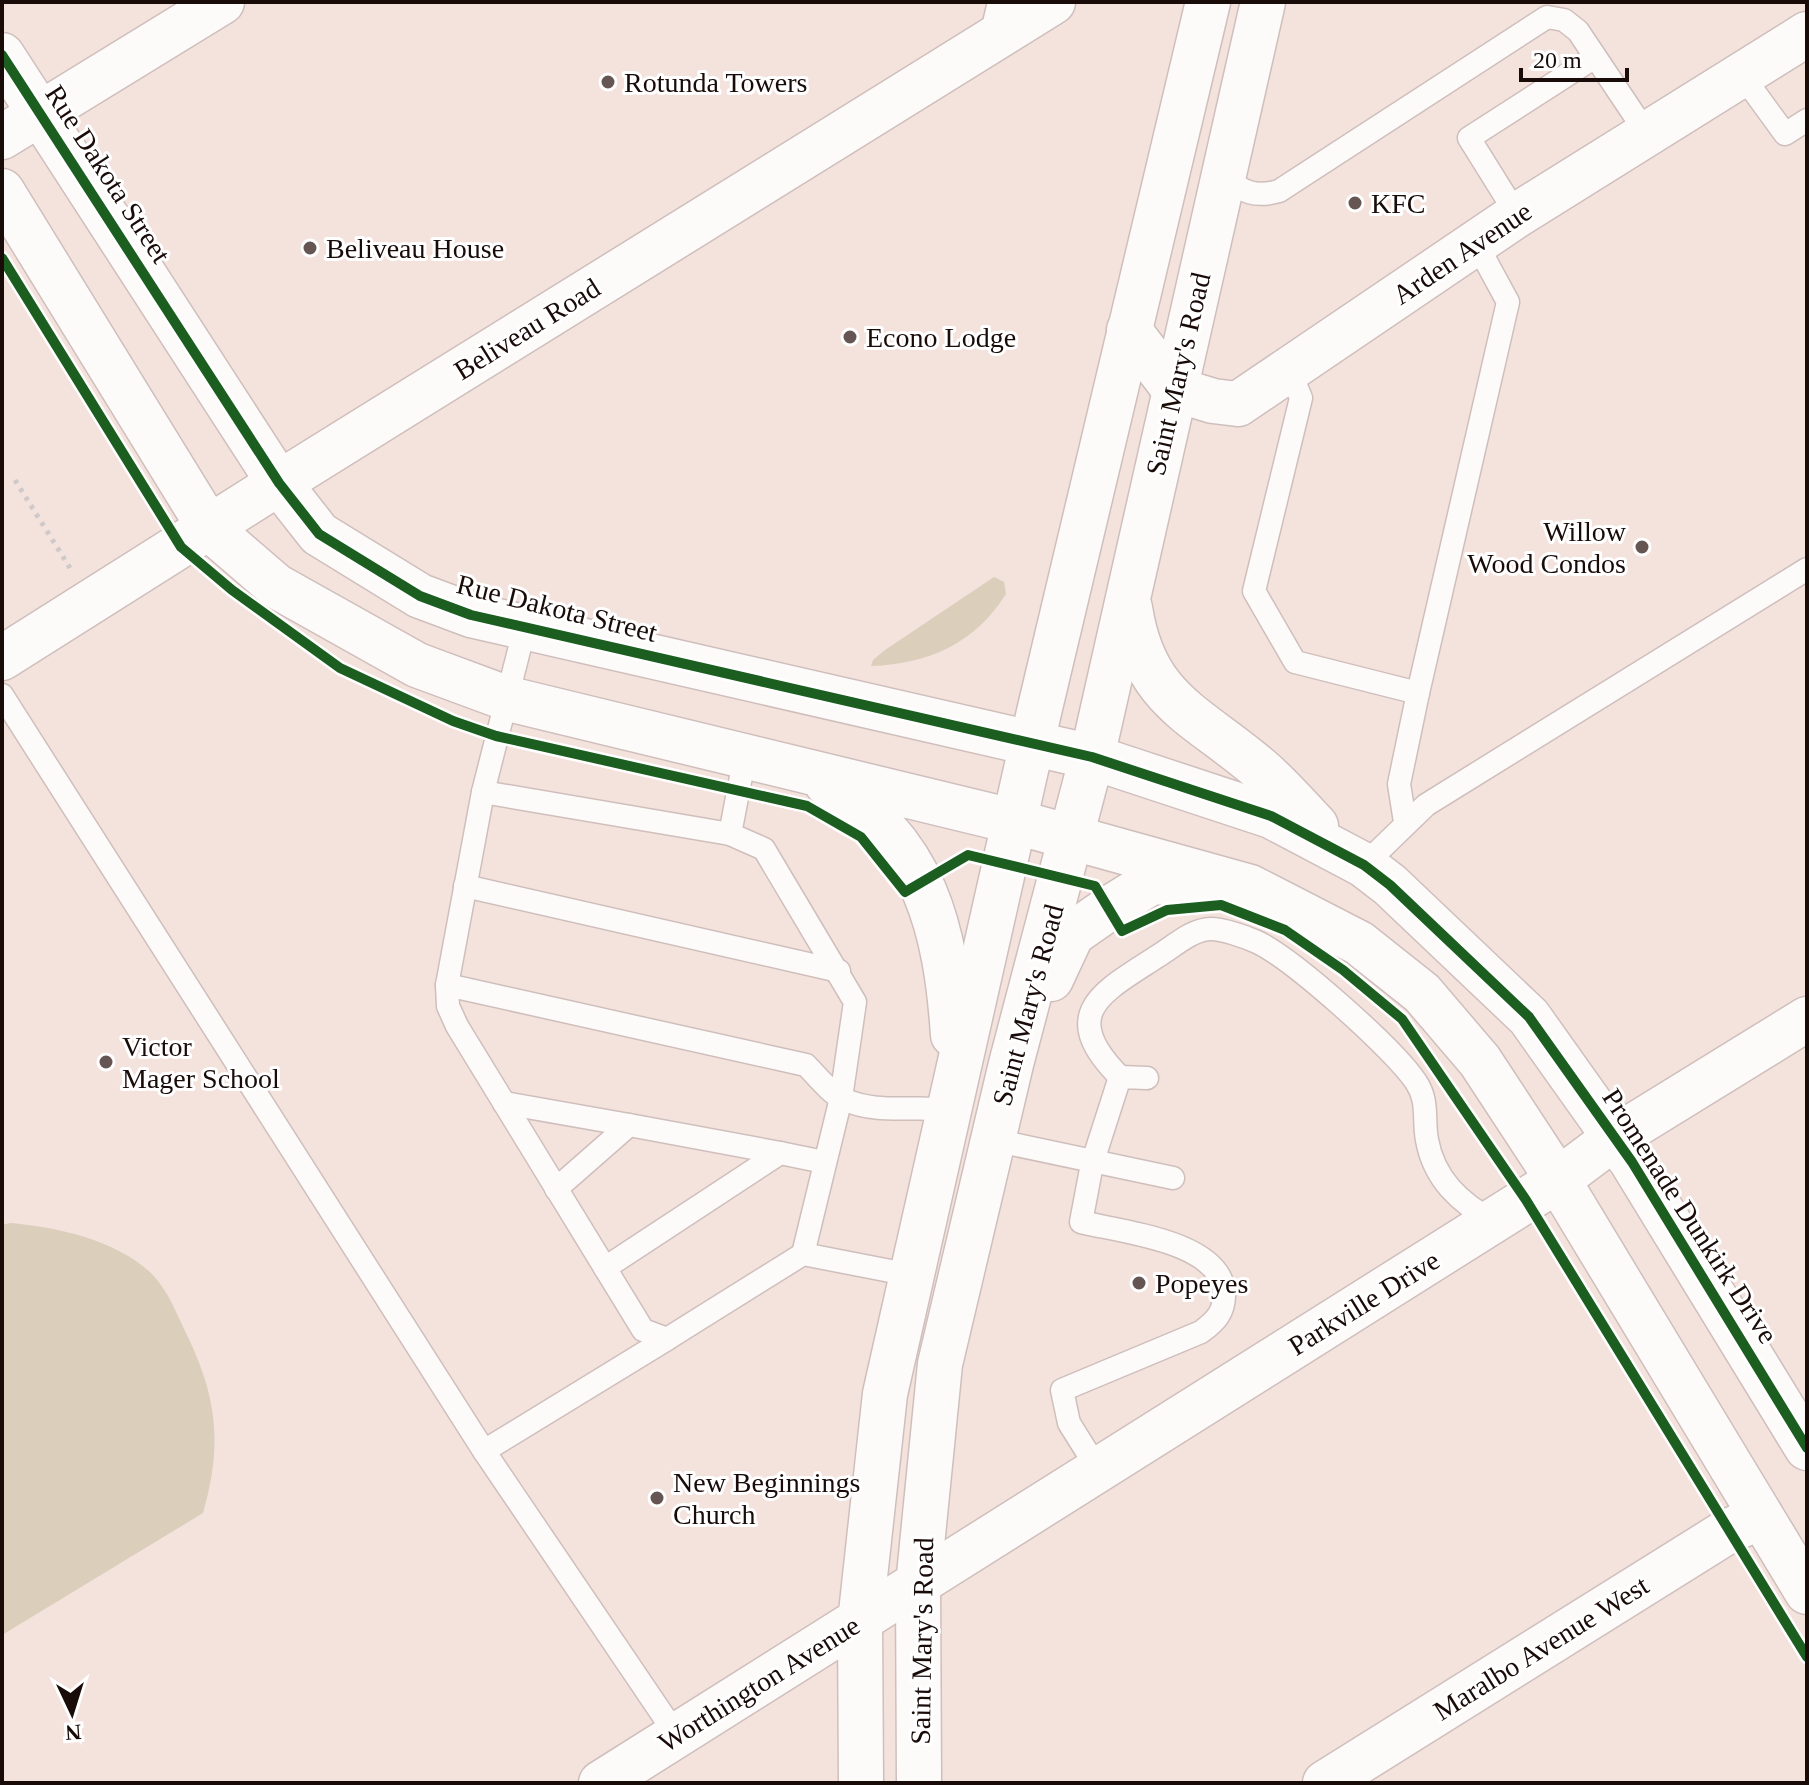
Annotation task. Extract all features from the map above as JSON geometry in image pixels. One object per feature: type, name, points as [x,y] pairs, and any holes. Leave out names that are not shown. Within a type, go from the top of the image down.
[{"type":"main road","points":[[2,137],[222,2]]},
{"type":"main road","name":"Beliveau Road","points":[[2,658],[210,529],[994,22],[1053,2]]},
{"type":"main road","name":"Saint Mary's Road","points":[[861,1765],[860,1622],[885,1394],[1032,744],[1208,2]]},
{"type":"main road","name":"Saint Mary's Road","points":[[919,1764],[918,1585],[940,1364],[1011,1064],[1092,757],[1263,2]]},
{"type":"main road","name":"Arden Avenue","points":[[1174,389],[1213,401],[1238,404],[1517,215],[1807,34]]},
{"type":"main road","name":"Rue Dakota Street","points":[[2,55],[279,483],[319,534],[376,572],[420,596],[471,615],[1032,744]]},
{"type":"main road","points":[[2,191],[210,529],[276,586],[417,665],[509,699],[1016,822],[1250,887],[1359,943],[1422,993],[1480,1061],[1558,1180],[1759,1518],[1807,1592]]},
{"type":"main road","points":[[1129,330],[1174,389]]},
{"type":"main road","points":[[1128,598],[1137,648],[1154,679],[1191,715],[1262,770],[1351,857]]},
{"type":"main road","name":"Promenade Dunkirk Drive","points":[[1032,744],[1092,757],[1233,801],[1351,857],[1390,885],[1529,1017],[1614,1138],[1807,1448]]},
{"type":"main road","points":[[797,767],[847,795],[877,820],[903,850],[921,881],[949,977],[952,1094]]},
{"type":"main road","points":[[1011,1064],[1072,934],[1152,882],[1250,887]]},
{"type":"main road","name":"Parkville Drive","points":[[918,1585],[1558,1180],[1614,1138],[1807,1019]]},
{"type":"main road","name":"Maralbo Avenue West","points":[[1325,1783],[1728,1531],[1759,1518]]},
{"type":"main road","name":"Worthington Avenue","points":[[601,1783],[918,1585]]},
{"type":"main road","points":[[861,1765],[919,1764]]},
{"type":"lane","points":[[1223,176],[1245,193],[1262,196],[1279,191],[1547,17],[1564,20],[1578,31],[1647,134]]},
{"type":"lane","points":[[1517,215],[1469,138],[1595,57]]},
{"type":"lane","points":[[1742,75],[1785,134],[1807,120]]},
{"type":"lane","points":[[1405,822],[1399,784],[1508,302],[1476,243]]},
{"type":"lane","points":[[1289,369],[1301,398],[1254,591],[1295,662],[1418,693]]},
{"type":"lane","points":[[1351,857],[1426,805],[1807,569]]},
{"type":"lane","points":[[525,627],[483,792],[447,985],[448,1006],[457,1026],[643,1330],[667,1339]]},
{"type":"lane","points":[[2,695],[484,1451],[677,1736]]},
{"type":"lane","points":[[730,834],[745,756]]},
{"type":"lane","points":[[483,792],[730,834],[764,849],[855,1002],[841,1098],[803,1254]]},
{"type":"lane","points":[[465,886],[839,971]]},
{"type":"lane","points":[[1147,1078],[1120,1077],[1102,1059],[1091,1036],[1091,1015],[1101,994],[1191,934],[1211,929],[1258,942],[1302,974],[1383,1044],[1416,1082],[1426,1104],[1427,1140],[1443,1181],[1466,1207],[1493,1221]]},
{"type":"lane","points":[[447,985],[806,1065],[841,1098],[890,1111],[920,1106],[952,1094]]},
{"type":"lane","points":[[1099,1471],[1069,1423],[1062,1390],[1201,1332],[1218,1320],[1224,1302],[1223,1281],[1210,1261],[1189,1249],[1081,1222],[1092,1164],[1120,1077]]},
{"type":"lane","points":[[504,1103],[824,1162]]},
{"type":"lane","points":[[556,1189],[629,1125]]},
{"type":"lane","points":[[993,1140],[1092,1164],[1173,1178]]},
{"type":"lane","points":[[605,1268],[780,1153]]},
{"type":"lane","points":[[484,1451],[803,1254],[911,1275]]},
{"type":"path","points":[[15,480],[72,570]]},
{"type":"shaded area","points":[[994,577],[1004,582],[1006,594],[994,611],[965,638],[949,648],[912,661],[871,666],[873,660],[885,650]]},
{"type":"shaded area","points":[[10,1223],[86,1237],[122,1252],[152,1274],[171,1301],[196,1355],[210,1399],[215,1442],[203,1513],[2,1635],[2,1225]]},
{"type":"cycle path","points":[[2,55],[279,483],[319,534],[420,596],[471,615],[1092,757],[1271,816],[1364,865],[1390,885],[1529,1017],[1632,1162],[1807,1448]]},
{"type":"cycle path","points":[[2,258],[181,547],[232,590],[340,668],[453,721],[496,736],[807,806],[861,837],[905,892],[968,855],[1095,886],[1122,931],[1167,910],[1221,905],[1285,930],[1343,970],[1402,1019],[1526,1200],[1807,1657]]},
{"type":"place","name":"Rotunda Towers","points":[[608,82]]},
{"type":"place","name":"KFC","points":[[1355,203]]},
{"type":"place","name":"Beliveau House","points":[[310,248]]},
{"type":"place","name":"Econo Lodge","points":[[850,337]]},
{"type":"place","name":"Willow Wood Condos","points":[[1642,547]]},
{"type":"place","name":"Victor Mager School","points":[[106,1062]]},
{"type":"place","name":"Popeyes","points":[[1139,1283]]},
{"type":"place","name":"New Beginnings Church","points":[[657,1498]]}]
